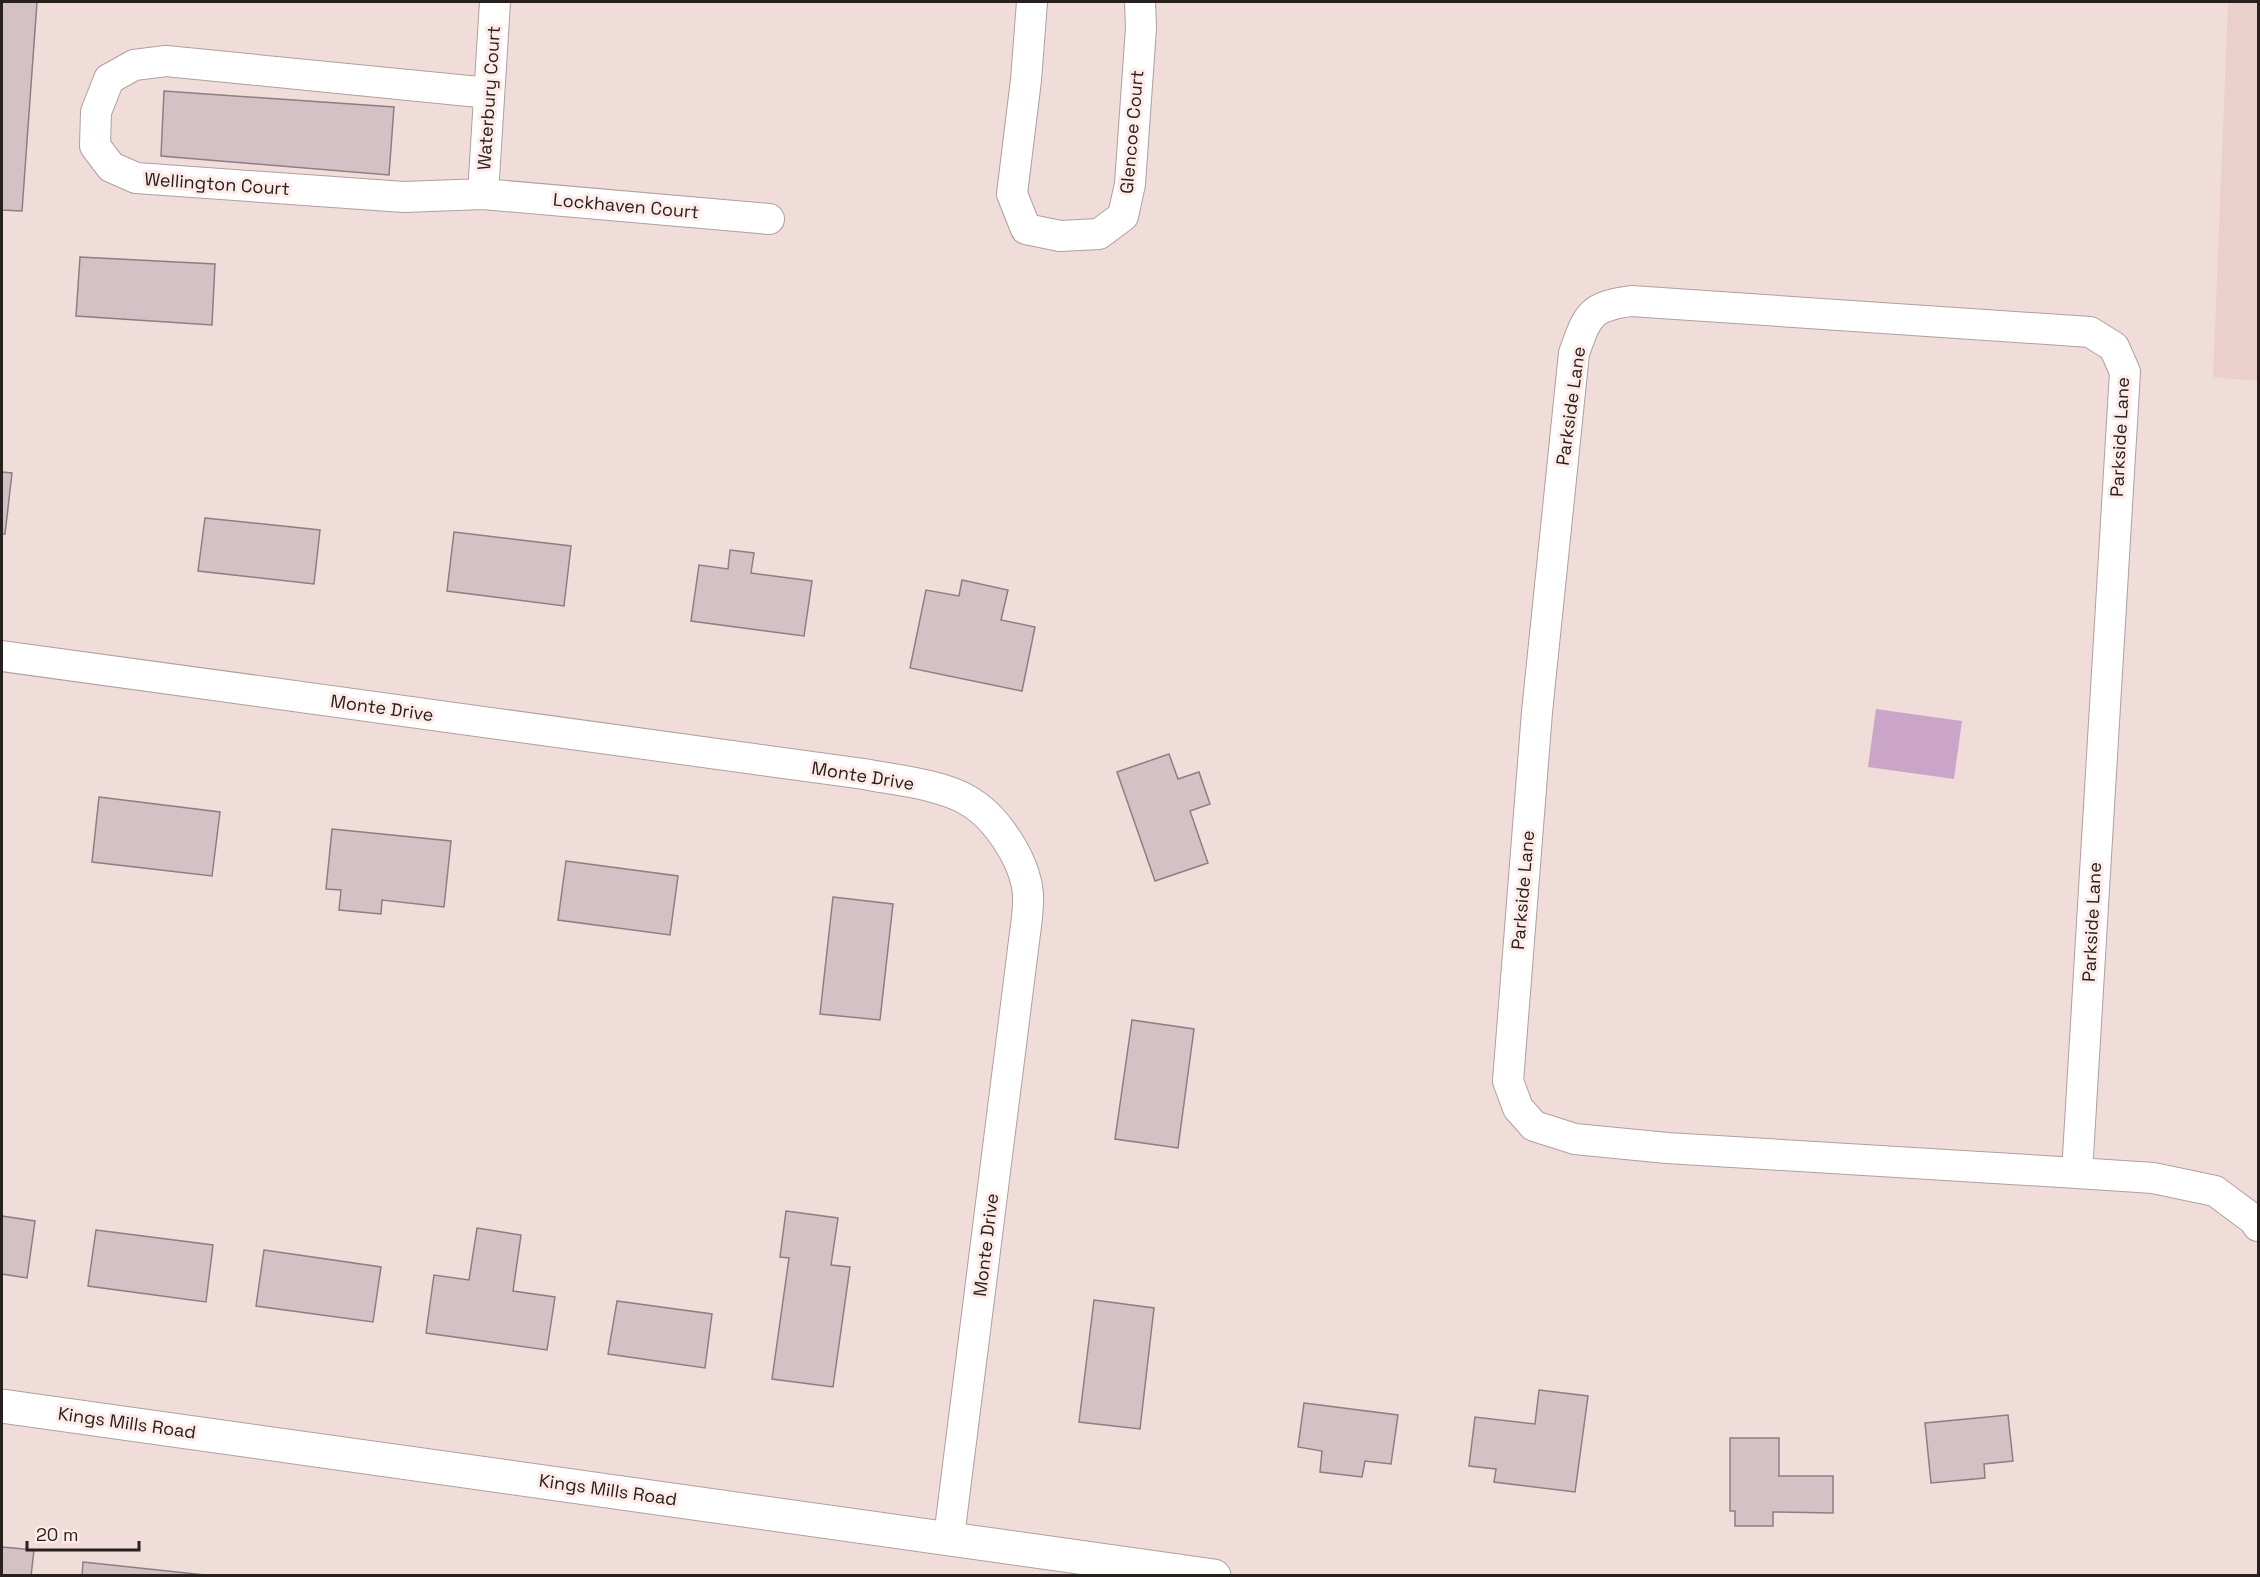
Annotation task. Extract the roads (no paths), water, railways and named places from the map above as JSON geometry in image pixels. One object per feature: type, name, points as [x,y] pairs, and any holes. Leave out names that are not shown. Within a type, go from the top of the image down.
[{"type":"street","name":"Waterbury Court","points":[[483,194],[495,2]]},
{"type":"street","name":"Glencoe Court","points":[[1032,2],[1026,80],[1012,194],[1026,229],[1060,236],[1100,234],[1123,216],[1130,184],[1141,28],[1140,2]]},
{"type":"street","name":"Wellington Court","points":[[483,194],[404,197],[136,178],[111,167],[95,146],[96,112],[109,79],[134,65],[166,61],[489,93]]},
{"type":"street","name":"Lockhaven Court","points":[[483,194],[769,219]]},
{"type":"street","name":"Parkside Lane","points":[[2077,1173],[2125,372],[2114,347],[2090,332],[1631,301],[1605,305],[1586,320],[1574,353],[1537,712],[1508,1081],[1518,1108],[1534,1126],[1575,1139],[1667,1148],[2153,1178],[2215,1191],[2259,1226]]},
{"type":"street","name":"Monte Drive","points":[[2,656],[864,774],[931,787],[967,799],[984,813],[1013,849],[1024,875],[1028,895],[1022,961],[949,1537]]},
{"type":"street","name":"Kings Mills Road","points":[[2,1406],[949,1537],[1143,1570],[1214,1575]]}]
